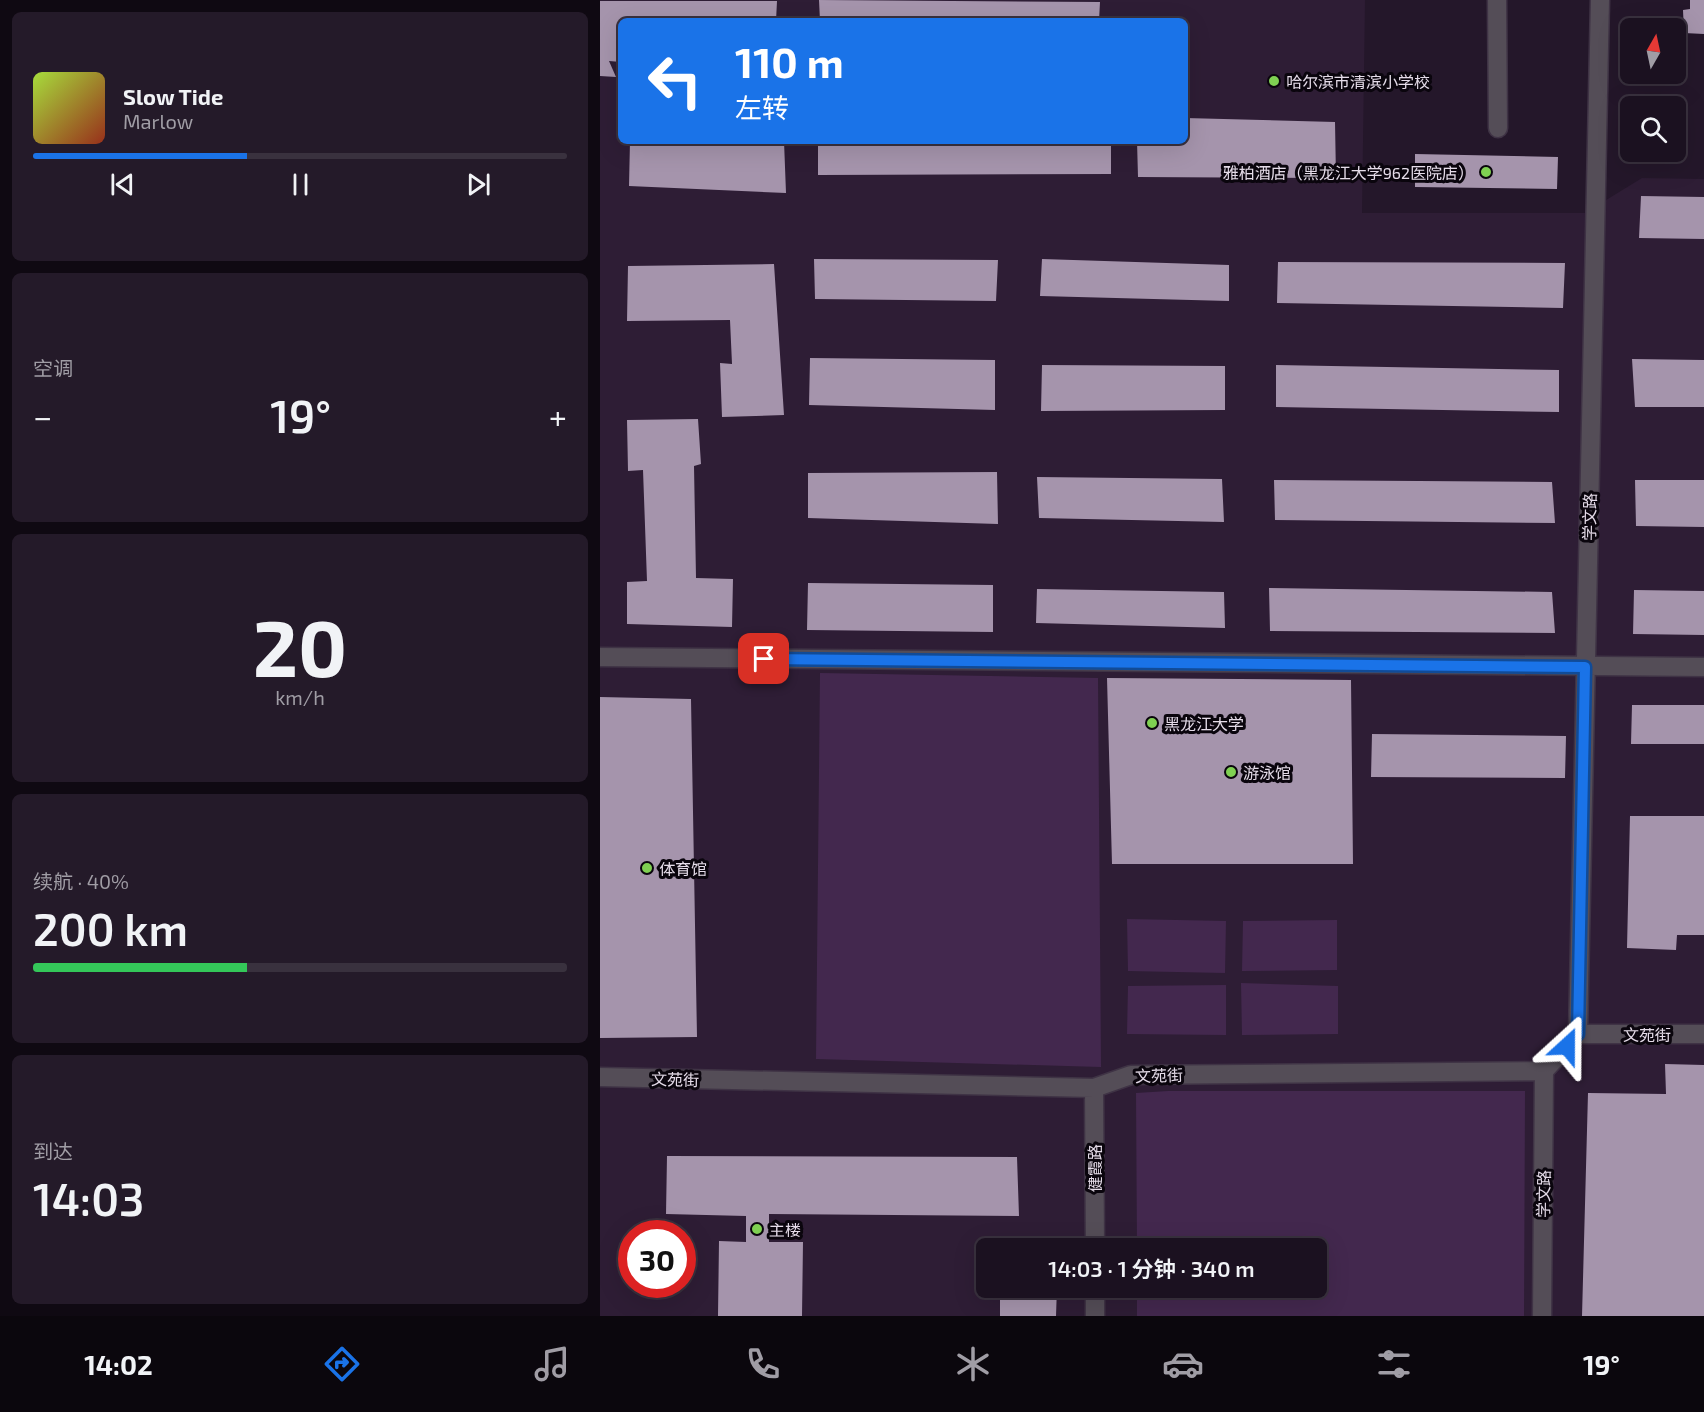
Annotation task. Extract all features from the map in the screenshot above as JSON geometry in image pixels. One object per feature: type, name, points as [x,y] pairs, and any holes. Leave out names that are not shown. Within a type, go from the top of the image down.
[{"type":"street","points":[[1497,0],[1498,128]]},
{"type":"street","name":"学文路","points":[[1578,1034],[1600,0]]},
{"type":"street","points":[[600,657],[1704,667]]},
{"type":"street","points":[[1544,1071],[1578,1034]]},
{"type":"street","name":"文苑街","points":[[1578,1034],[1704,1034]]},
{"type":"street","name":"学文路","points":[[1542,1316],[1544,1071]]},
{"type":"street","name":"文苑街","points":[[600,1077],[1094,1088],[1131,1075],[1544,1071]]},
{"type":"street","name":"健霞路","points":[[1094,1088],[1095,1238]]},
{"type":"street","points":[[1095,1298],[1095,1316]]},
{"type":"shaded area","name":"黑龙江大学","points":[[600,0],[1365,0],[1362,213],[1585,213],[1642,178],[1704,179],[1704,1316],[600,1316]]},
{"type":"shaded area","points":[[820,673],[1098,678],[1101,1067],[816,1059]]},
{"type":"shaded area","points":[[1127,919],[1226,921],[1225,973],[1128,971]]},
{"type":"shaded area","points":[[1337,920],[1337,970],[1242,971],[1243,921]]},
{"type":"shaded area","points":[[1241,983],[1338,986],[1338,1034],[1242,1035]]},
{"type":"shaded area","points":[[1226,985],[1226,1035],[1127,1034],[1128,986]]},
{"type":"shaded area","points":[[1168,1091],[1525,1091],[1524,1316],[1137,1316],[1137,1298],[1327,1298],[1327,1238],[1137,1238],[1136,1093]]},
{"type":"building","points":[[819,0],[1100,2],[1099,18],[820,18]]},
{"type":"building","points":[[1690,0],[1704,0],[1704,34],[1686,33],[1686,18],[1683,18],[1683,10],[1690,9]]},
{"type":"building","points":[[600,1],[777,1],[776,18],[618,18],[618,62],[609,61],[616,77],[600,76]]},
{"type":"building","points":[[1188,118],[1335,122],[1336,178],[1138,177],[1137,144],[1188,144]]},
{"type":"building","points":[[630,144],[784,144],[786,193],[629,186]]},
{"type":"building","points":[[818,144],[1111,144],[1111,174],[818,175]]},
{"type":"building","name":"雅柏酒店（黑龙江大学962医院店）","points":[[1415,154],[1558,157],[1557,189],[1415,187]]},
{"type":"building","points":[[1641,196],[1704,197],[1704,239],[1639,238]]},
{"type":"building","points":[[814,259],[998,260],[996,301],[815,299]]},
{"type":"building","points":[[1042,259],[1229,265],[1229,301],[1040,296]]},
{"type":"building","points":[[1278,262],[1565,263],[1563,308],[1277,303]]},
{"type":"building","points":[[774,264],[784,415],[722,417],[720,363],[732,364],[730,320],[627,321],[628,266]]},
{"type":"building","points":[[810,358],[995,360],[995,410],[809,405]]},
{"type":"building","points":[[1632,359],[1704,360],[1704,407],[1635,407]]},
{"type":"building","points":[[1042,365],[1225,366],[1225,410],[1041,411]]},
{"type":"building","points":[[1276,365],[1559,370],[1559,412],[1276,407]]},
{"type":"building","points":[[698,419],[701,464],[694,466],[696,578],[733,579],[732,627],[627,624],[627,582],[647,581],[643,470],[628,471],[627,420]]},
{"type":"building","points":[[997,472],[998,524],[808,518],[808,473]]},
{"type":"building","points":[[1037,477],[1222,479],[1224,522],[1039,518]]},
{"type":"building","points":[[1274,480],[1552,482],[1555,523],[1275,520]]},
{"type":"building","points":[[1635,480],[1704,480],[1704,527],[1636,526]]},
{"type":"building","points":[[808,583],[993,585],[993,632],[807,630]]},
{"type":"building","points":[[1269,588],[1552,592],[1555,633],[1270,631]]},
{"type":"building","points":[[1037,589],[1224,592],[1225,628],[1036,623]]},
{"type":"building","points":[[1634,590],[1704,591],[1704,635],[1633,634]]},
{"type":"building","name":"游泳馆","points":[[1107,678],[1351,680],[1353,864],[1112,864]]},
{"type":"building","name":"体育馆","points":[[600,697],[691,699],[697,1037],[600,1038]]},
{"type":"building","points":[[1632,705],[1704,705],[1704,744],[1631,744]]},
{"type":"building","points":[[1372,734],[1566,736],[1565,778],[1371,777]]},
{"type":"building","points":[[1630,816],[1704,816],[1704,935],[1677,935],[1676,950],[1627,948]]},
{"type":"building","points":[[1665,1064],[1704,1065],[1704,1316],[1582,1316],[1588,1093],[1666,1094]]},
{"type":"building","name":"主楼","points":[[667,1156],[1017,1157],[1019,1216],[769,1214],[769,1242],[803,1242],[802,1316],[718,1316],[719,1241],[746,1242],[746,1216],[666,1214]]},
{"type":"building","points":[[1000,1298],[1057,1298],[1056,1316],[1000,1316]]},
{"type":"place","name":"哈尔滨市清滨小学校","points":[[1274,81]]},
{"type":"place","name":"雅柏酒店（黑龙江大学962医院店）","points":[[1486,172]]},
{"type":"place","name":"黑龙江大学","points":[[1152,723]]},
{"type":"place","name":"游泳馆","points":[[1231,772]]},
{"type":"place","name":"体育馆","points":[[647,868]]},
{"type":"place","name":"主楼","points":[[757,1229]]},
{"type":"route","points":[[764,659],[1585,667],[1578,1034],[1567,1046]]}]
